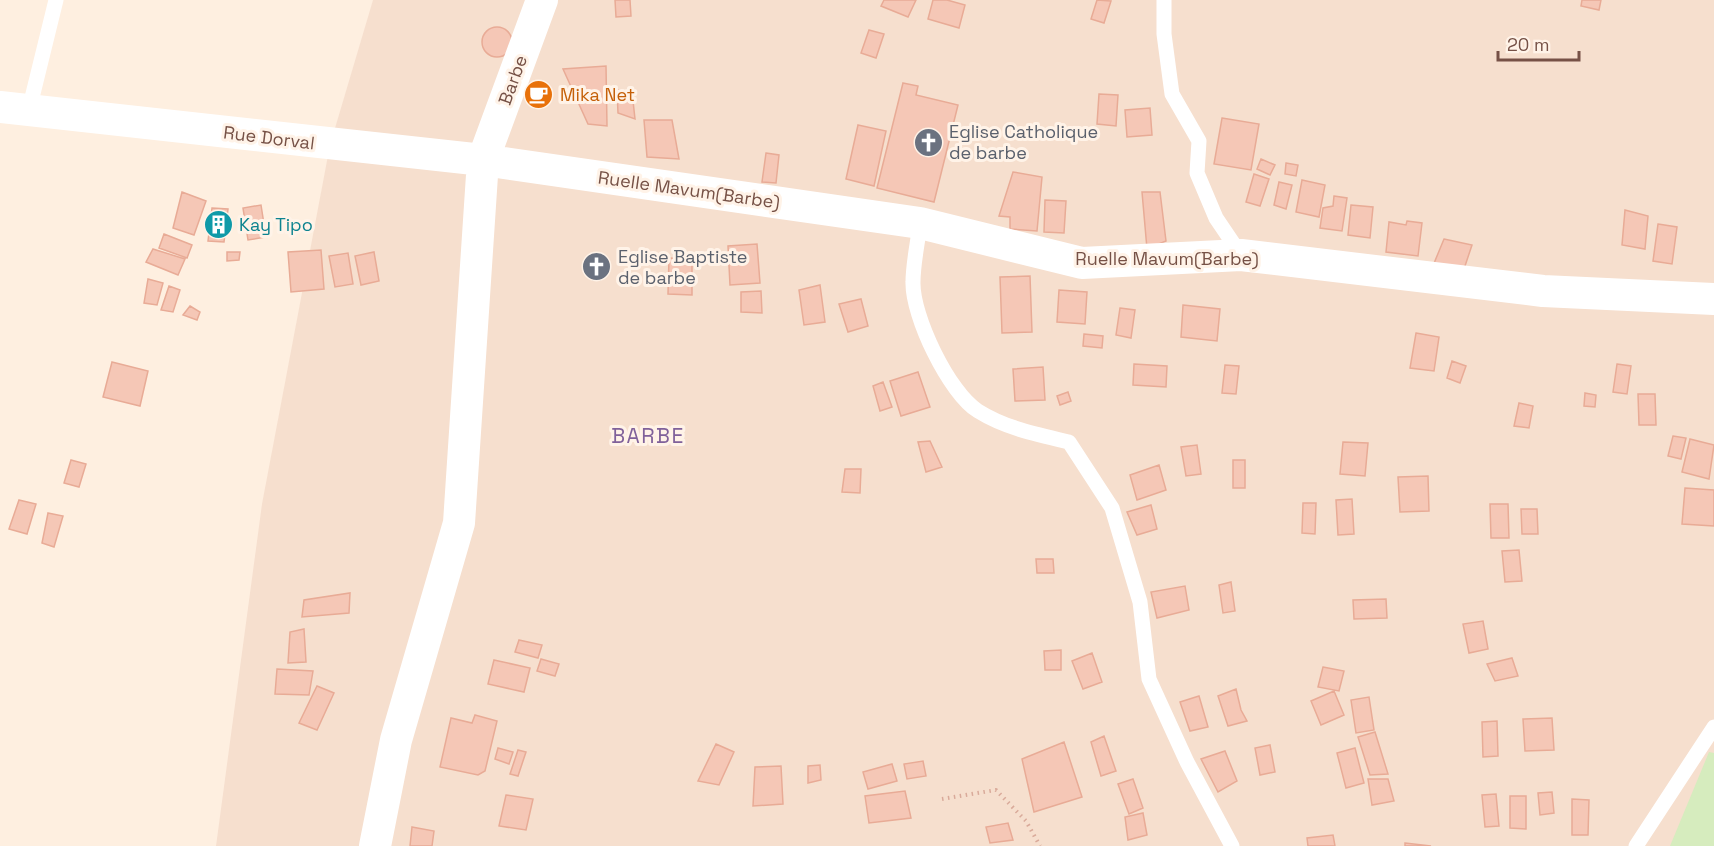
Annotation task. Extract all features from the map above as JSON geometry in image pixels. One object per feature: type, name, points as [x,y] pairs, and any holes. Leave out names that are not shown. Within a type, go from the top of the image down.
[{"type":"street","name":"Barbe","points":[[375,846],[396,740],[459,523],[483,160],[542,0]]},
{"type":"street","name":"Rue Dorval","points":[[29,110],[483,160]]},
{"type":"street","name":"Ruelle Mavum(Barbe)","points":[[483,160],[920,223],[1082,263],[1241,255],[1543,291],[1714,299]]},
{"type":"lane","points":[[29,110],[56,0]]},
{"type":"lane","points":[[1164,0],[1164,34],[1172,94],[1199,141],[1197,173],[1208,200],[1216,218],[1241,255]]},
{"type":"lane","points":[[920,223],[912,284],[925,333],[943,370],[948,379],[976,410],[1023,431],[1069,442],[1112,508],[1140,602],[1149,679],[1187,762],[1232,846]]},
{"type":"lane","points":[[1636,846],[1714,727]]},
{"type":"path","points":[[942,799],[996,790],[1026,821],[1040,846]]},
{"type":"shaded area","points":[[373,0],[1714,0],[1714,846],[216,846],[262,504],[330,145]]},
{"type":"green space","points":[[1709,752],[1714,753],[1714,846],[1670,846]]},
{"type":"building","points":[[615,0],[630,0],[631,16],[616,17]]},
{"type":"building","points":[[884,0],[916,0],[908,17],[881,6]]},
{"type":"building","points":[[933,0],[947,0],[965,5],[959,28],[928,19]]},
{"type":"building","points":[[1097,0],[1111,1],[1104,23],[1091,19]]},
{"type":"building","points":[[1582,0],[1601,0],[1599,10],[1581,6]]},
{"type":"building","points":[[497,27],[503,28],[511,36],[511,48],[503,56],[497,57],[491,56],[483,48],[482,42],[483,36],[491,28]]},
{"type":"building","points":[[869,30],[884,34],[876,58],[861,53]]},
{"type":"building","points":[[606,66],[607,126],[588,124],[563,69]]},
{"type":"building","points":[[903,83],[918,86],[916,95],[958,105],[934,202],[877,188]]},
{"type":"building","points":[[617,90],[632,92],[635,119],[618,113]]},
{"type":"building","points":[[1099,94],[1118,95],[1116,126],[1097,124]]},
{"type":"building","points":[[1150,108],[1152,135],[1127,137],[1125,110]]},
{"type":"building","points":[[1222,118],[1259,124],[1251,170],[1214,164]]},
{"type":"building","points":[[644,120],[672,120],[679,159],[647,157]]},
{"type":"building","points":[[858,125],[886,131],[874,186],[846,179]]},
{"type":"building","points":[[766,153],[779,155],[776,183],[762,182]]},
{"type":"building","points":[[1261,159],[1275,165],[1270,175],[1257,169]]},
{"type":"building","points":[[1286,163],[1298,165],[1296,176],[1285,174]]},
{"type":"building","points":[[1013,172],[1042,177],[1037,231],[1010,229],[1010,217],[999,216]]},
{"type":"building","points":[[1254,174],[1269,179],[1260,206],[1246,202]]},
{"type":"building","points":[[1302,180],[1325,185],[1319,217],[1296,212]]},
{"type":"building","points":[[1279,182],[1292,185],[1286,209],[1274,205]]},
{"type":"building","points":[[182,192],[206,201],[194,235],[173,228]]},
{"type":"building","points":[[1142,192],[1160,192],[1166,241],[1147,249]]},
{"type":"building","points":[[1334,196],[1347,198],[1342,231],[1320,228],[1323,208],[1333,206]]},
{"type":"building","points":[[1045,200],[1066,201],[1064,233],[1044,232]]},
{"type":"building","points":[[261,205],[266,237],[248,240],[243,208]]},
{"type":"building","points":[[1351,205],[1373,207],[1370,238],[1348,235]]},
{"type":"building","name":"Kay Tipo","points":[[212,208],[228,209],[224,242],[208,241]]},
{"type":"building","points":[[1625,210],[1648,216],[1645,249],[1622,245]]},
{"type":"building","points":[[1407,221],[1422,223],[1418,256],[1386,252],[1389,222],[1406,225]]},
{"type":"building","points":[[1658,224],[1677,227],[1672,264],[1653,261]]},
{"type":"building","points":[[164,234],[192,245],[187,258],[159,248]]},
{"type":"building","points":[[1444,239],[1472,245],[1462,275],[1430,273]]},
{"type":"building","points":[[757,244],[760,283],[730,285],[728,246]]},
{"type":"building","points":[[153,249],[185,259],[178,275],[146,262]]},
{"type":"building","points":[[321,250],[324,289],[291,292],[288,252]]},
{"type":"building","points":[[227,252],[240,252],[239,260],[227,261]]},
{"type":"building","points":[[374,252],[379,281],[361,285],[355,256]]},
{"type":"building","points":[[348,253],[353,284],[335,287],[329,256]]},
{"type":"building","points":[[669,258],[692,259],[692,295],[668,294]]},
{"type":"building","points":[[1030,276],[1032,332],[1002,333],[1000,277]]},
{"type":"building","points":[[148,279],[163,283],[157,305],[144,303]]},
{"type":"building","points":[[820,285],[825,322],[804,325],[799,290]]},
{"type":"building","points":[[169,286],[180,290],[173,312],[161,310]]},
{"type":"building","points":[[1059,290],[1087,292],[1085,324],[1057,322]]},
{"type":"building","points":[[761,291],[762,313],[741,312],[741,292]]},
{"type":"building","points":[[861,299],[868,326],[848,332],[839,304]]},
{"type":"building","points":[[1183,305],[1220,309],[1217,341],[1181,337]]},
{"type":"building","points":[[190,306],[200,312],[197,320],[183,315]]},
{"type":"building","points":[[1120,308],[1135,310],[1131,338],[1116,335]]},
{"type":"building","points":[[1416,333],[1439,337],[1434,371],[1410,368]]},
{"type":"building","points":[[1084,334],[1103,336],[1102,348],[1083,346]]},
{"type":"building","points":[[1452,361],[1466,366],[1460,383],[1447,378]]},
{"type":"building","points":[[112,362],[148,371],[140,406],[103,397]]},
{"type":"building","points":[[1134,364],[1167,366],[1166,387],[1133,385]]},
{"type":"building","points":[[1617,364],[1631,366],[1627,394],[1613,392]]},
{"type":"building","points":[[1225,365],[1239,366],[1236,394],[1222,393]]},
{"type":"building","points":[[1043,367],[1045,400],[1015,401],[1013,369]]},
{"type":"building","points":[[918,372],[930,407],[901,416],[890,381]]},
{"type":"building","points":[[883,382],[892,407],[880,411],[873,386]]},
{"type":"building","points":[[1068,392],[1071,401],[1060,405],[1057,396]]},
{"type":"building","points":[[1585,393],[1596,395],[1595,407],[1584,406]]},
{"type":"building","points":[[1638,394],[1655,394],[1656,425],[1639,425]]},
{"type":"building","points":[[1519,403],[1533,406],[1529,428],[1514,426]]},
{"type":"building","points":[[1673,436],[1686,438],[1681,459],[1668,456]]},
{"type":"building","points":[[1690,439],[1714,445],[1709,479],[1682,472]]},
{"type":"building","points":[[930,441],[942,467],[926,472],[918,442]]},
{"type":"building","points":[[1343,442],[1368,443],[1365,476],[1340,474]]},
{"type":"building","points":[[1197,445],[1201,474],[1186,476],[1181,447]]},
{"type":"building","points":[[71,460],[86,464],[79,487],[64,483]]},
{"type":"building","points":[[1233,460],[1245,460],[1245,488],[1233,488]]},
{"type":"building","points":[[1159,465],[1166,490],[1137,500],[1130,475]]},
{"type":"building","points":[[845,469],[861,469],[860,493],[842,492]]},
{"type":"building","points":[[1428,476],[1429,511],[1400,512],[1398,477]]},
{"type":"building","points":[[1685,488],[1714,490],[1714,526],[1682,524]]},
{"type":"building","points":[[1352,499],[1354,534],[1338,535],[1336,500]]},
{"type":"building","points":[[19,500],[36,504],[27,534],[9,529]]},
{"type":"building","points":[[1303,503],[1316,503],[1315,534],[1302,533]]},
{"type":"building","points":[[1490,504],[1508,504],[1509,538],[1491,538]]},
{"type":"building","points":[[1151,505],[1157,529],[1137,535],[1127,512]]},
{"type":"building","points":[[1521,509],[1537,509],[1538,534],[1522,534]]},
{"type":"building","points":[[48,513],[63,516],[54,547],[42,543]]},
{"type":"building","points":[[1519,550],[1522,581],[1505,582],[1502,551]]},
{"type":"building","points":[[1036,559],[1053,559],[1054,573],[1037,573]]},
{"type":"building","points":[[1231,582],[1235,611],[1223,613],[1219,585]]},
{"type":"building","points":[[1185,586],[1189,610],[1157,618],[1151,592]]},
{"type":"building","points":[[350,593],[349,613],[302,617],[304,600]]},
{"type":"building","points":[[1386,599],[1387,618],[1354,619],[1353,600]]},
{"type":"building","points":[[1483,621],[1488,649],[1469,653],[1463,624]]},
{"type":"building","points":[[304,629],[306,662],[288,663],[290,632]]},
{"type":"building","points":[[519,640],[542,645],[538,658],[515,652]]},
{"type":"building","points":[[1061,650],[1061,670],[1045,670],[1044,651]]},
{"type":"building","points":[[1092,653],[1102,682],[1083,689],[1072,661]]},
{"type":"building","points":[[1512,658],[1518,676],[1495,681],[1487,664]]},
{"type":"building","points":[[541,659],[559,664],[555,676],[537,671]]},
{"type":"building","points":[[494,660],[530,668],[524,692],[488,684]]},
{"type":"building","points":[[1323,667],[1344,671],[1339,691],[1318,687]]},
{"type":"building","points":[[277,669],[313,671],[309,695],[275,694]]},
{"type":"building","points":[[317,686],[334,693],[317,730],[299,723]]},
{"type":"building","points":[[1236,689],[1241,710],[1247,721],[1228,726],[1218,696]]},
{"type":"building","points":[[1334,691],[1344,715],[1321,725],[1311,701]]},
{"type":"building","points":[[1199,696],[1208,727],[1190,731],[1180,702]]},
{"type":"building","points":[[1369,697],[1374,730],[1356,733],[1351,700]]},
{"type":"building","points":[[475,715],[497,721],[485,771],[478,775],[440,767],[451,718],[472,723]]},
{"type":"building","points":[[1552,718],[1554,750],[1525,751],[1523,719]]},
{"type":"building","points":[[1497,721],[1498,756],[1483,757],[1482,722]]},
{"type":"building","points":[[1375,732],[1388,774],[1370,775],[1358,737]]},
{"type":"building","points":[[1104,736],[1116,771],[1101,776],[1091,742]]},
{"type":"building","points":[[1064,742],[1082,797],[1034,812],[1022,759]]},
{"type":"building","points":[[716,744],[734,752],[719,785],[698,781]]},
{"type":"building","points":[[1270,745],[1275,772],[1260,775],[1255,748]]},
{"type":"building","points":[[498,748],[513,752],[509,764],[495,759]]},
{"type":"building","points":[[1355,748],[1364,783],[1346,788],[1337,753]]},
{"type":"building","points":[[518,750],[526,752],[518,776],[510,774]]},
{"type":"building","points":[[1225,751],[1237,781],[1218,792],[1201,759]]},
{"type":"building","points":[[923,761],[926,776],[907,779],[904,764]]},
{"type":"building","points":[[892,764],[897,781],[868,789],[863,772]]},
{"type":"building","points":[[820,765],[821,780],[808,783],[808,766]]},
{"type":"building","points":[[781,766],[783,804],[753,806],[755,767]]},
{"type":"building","points":[[1133,779],[1143,808],[1129,814],[1118,784]]},
{"type":"building","points":[[1368,779],[1388,779],[1394,801],[1372,805]]},
{"type":"building","points":[[905,791],[911,818],[869,823],[865,796]]},
{"type":"building","points":[[1552,792],[1554,813],[1540,815],[1538,793]]},
{"type":"building","points":[[1496,794],[1499,826],[1485,827],[1482,795]]},
{"type":"building","points":[[506,795],[533,799],[526,830],[499,826]]},
{"type":"building","points":[[1510,796],[1526,796],[1526,829],[1510,828]]},
{"type":"building","points":[[1572,799],[1589,800],[1588,835],[1572,835]]},
{"type":"building","points":[[1143,813],[1147,835],[1128,840],[1125,817]]},
{"type":"building","points":[[1008,823],[1013,840],[990,843],[986,827]]},
{"type":"building","points":[[412,827],[434,831],[432,846],[410,846]]},
{"type":"building","points":[[1333,835],[1335,846],[1308,846],[1307,838]]},
{"type":"building","points":[[1405,843],[1431,846],[1405,846]]},
{"type":"place","name":"Mika Net","points":[[539,95]]},
{"type":"place","name":"Eglise Catholique de barbe","points":[[928,142]]},
{"type":"place","name":"Kay Tipo","points":[[218,225]]},
{"type":"place","name":"Eglise Baptiste de barbe","points":[[597,267]]},
{"type":"district","name":"BARBE","points":[[648,436]]}]
